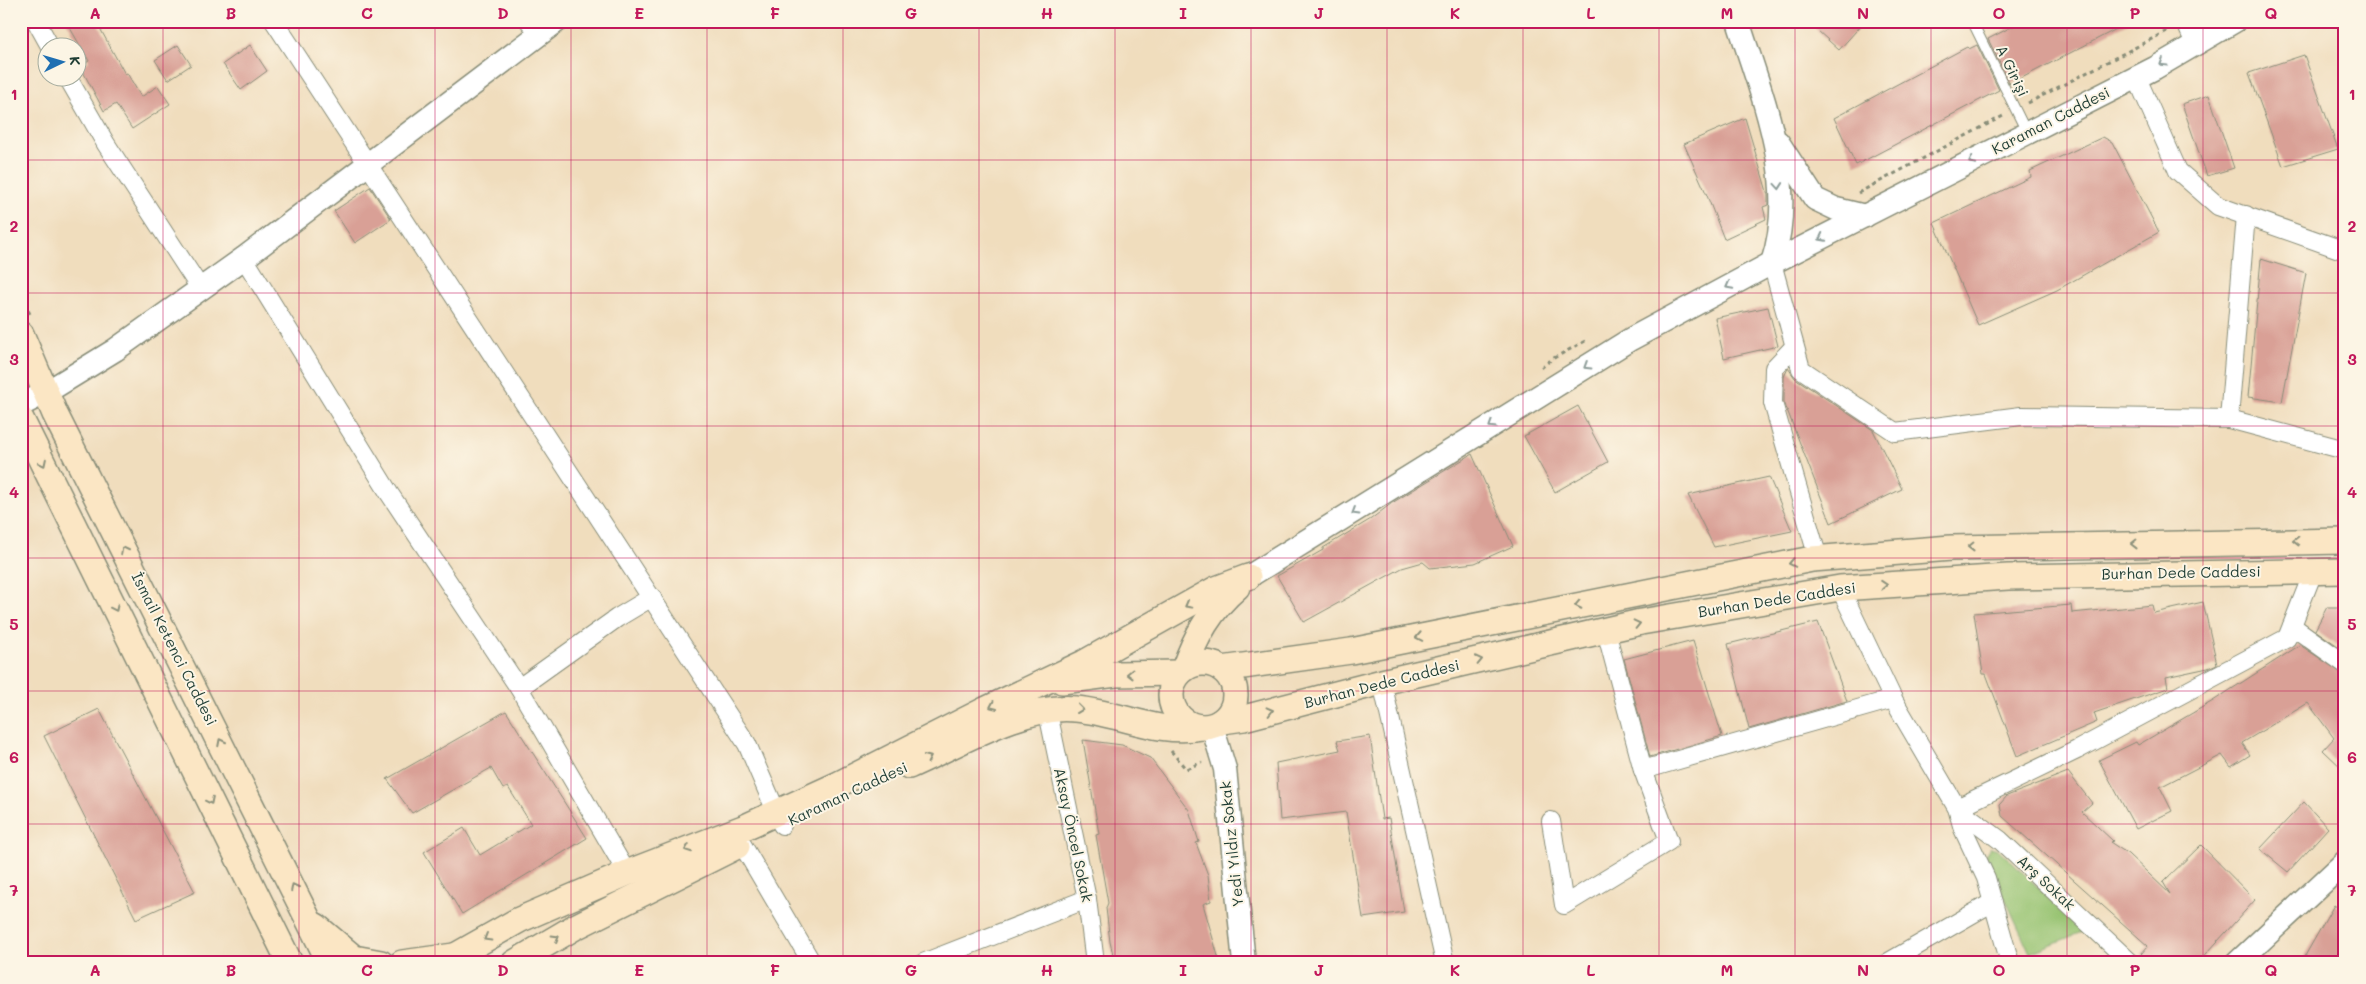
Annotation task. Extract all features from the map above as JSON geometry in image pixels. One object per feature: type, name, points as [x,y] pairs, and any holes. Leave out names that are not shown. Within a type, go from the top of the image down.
[{"type":"main road","name":"İsmail Ketenci Caddesi","points":[[21,334],[46,393],[312,922],[330,963]]},
{"type":"main road","points":[[21,419],[290,963]]},
{"type":"main road","name":"Burhan Dede Caddesi","points":[[1222,669],[1351,651],[1818,558],[1951,548],[2345,541]]},
{"type":"main road","name":"Burhan Dede Caddesi","points":[[1212,725],[1382,682],[1641,622],[1840,588],[2008,577],[2345,570]]},
{"type":"main road","points":[[1181,671],[1195,664],[1204,663],[1222,669],[1229,676],[1235,693],[1229,714],[1212,725],[1191,726],[1175,712],[1171,691],[1197,636],[1211,613],[1248,577]]},
{"type":"main road","name":"Karaman Caddesi","points":[[779,818],[839,784],[1084,663],[1216,589],[1248,577]]},
{"type":"main road","name":"Karaman Caddesi","points":[[1037,685],[1116,674],[1181,671]]},
{"type":"main road","name":"Karaman Caddesi","points":[[514,963],[738,837],[999,725],[1047,708],[1075,708],[1105,713],[1151,727],[1183,730],[1212,725]]},
{"type":"main road","name":"Karaman Caddesi","points":[[449,960],[519,920],[627,873],[738,837]]},
{"type":"main road","points":[[269,921],[279,963]]},
{"type":"main road","points":[[312,922],[354,958],[381,963]]},
{"type":"main road","points":[[402,963],[449,960]]},
{"type":"street","points":[[36,21],[45,38]]},
{"type":"street","points":[[274,21],[366,164],[652,596],[747,744],[779,818]]},
{"type":"street","points":[[1738,21],[1775,137],[1798,177],[1815,199],[1836,209],[1865,216]]},
{"type":"street","points":[[2185,21],[2195,44]]},
{"type":"street","name":"Karaman Caddesi","points":[[1248,577],[1631,338],[1772,263],[2137,78],[2235,21]]},
{"type":"street","points":[[21,405],[46,393],[115,350],[244,258],[542,26]]},
{"type":"street","points":[[2137,78],[2178,171],[2218,206],[2345,251]]},
{"type":"street","points":[[74,88],[106,144],[200,288]]},
{"type":"street","points":[[1775,137],[1782,216],[1777,248],[1772,263],[1801,369],[1896,432],[2020,416],[2229,419],[2345,450]]},
{"type":"street","points":[[2229,419],[2246,215]]},
{"type":"street","points":[[244,258],[389,493],[520,688],[627,873]]},
{"type":"street","points":[[1794,347],[1774,368],[1773,403],[1818,558]]},
{"type":"street","points":[[1958,808],[2077,750],[2287,638],[2314,570]]},
{"type":"street","points":[[1840,588],[1893,699],[1958,808],[1963,829],[1986,878],[2010,963]]},
{"type":"street","points":[[520,688],[617,618],[652,596]]},
{"type":"street","points":[[2292,626],[2345,664]]},
{"type":"street","points":[[1551,821],[1564,905],[1669,841],[1643,770],[1606,631]]},
{"type":"street","points":[[1382,682],[1445,963]]},
{"type":"street","points":[[1643,770],[1893,699]]},
{"type":"street","name":"Aksay Öncel Sokak","points":[[1047,708],[1087,899],[1095,963]]},
{"type":"street","name":"Yedi Yıldız Sokak","points":[[1212,725],[1225,769],[1244,963]]},
{"type":"street","name":"Arş Sokak","points":[[1958,808],[2000,840],[2131,963]]},
{"type":"street","points":[[738,837],[812,963]]},
{"type":"street","points":[[2236,963],[2345,862]]},
{"type":"street","points":[[923,963],[1087,899]]},
{"type":"street","points":[[1887,963],[1993,902]]},
{"type":"lane","name":"A Girişi","points":[[1972,21],[2026,133]]},
{"type":"path","points":[[1186,769],[1220,754]]},
{"type":"green space","points":[[1990,847],[1998,849],[2084,931],[2030,953],[1985,855]]},
{"type":"building","points":[[66,21],[96,21],[125,74],[127,73],[141,97],[158,86],[170,104],[132,129],[116,104],[104,111],[88,81],[88,38],[76,38]]},
{"type":"building","points":[[1807,21],[1865,21],[1839,50]]},
{"type":"building","points":[[2023,21],[2132,21],[2010,84],[1988,39]]},
{"type":"building","points":[[178,45],[191,65],[168,80],[155,60]]},
{"type":"building","points":[[250,45],[267,71],[241,90],[223,64]]},
{"type":"building","points":[[1977,45],[1999,90],[1856,165],[1834,118],[1967,47],[1969,49]]},
{"type":"building","points":[[2304,55],[2338,149],[2283,166],[2249,73]]},
{"type":"building","points":[[2209,95],[2234,168],[2207,176],[2182,104]]},
{"type":"building","points":[[1745,118],[1768,195],[1768,205],[1763,207],[1766,219],[1724,239],[1684,144]]},
{"type":"building","points":[[2103,137],[2112,142],[2159,232],[2057,290],[1978,325],[1934,223],[2031,177],[2030,171]]},
{"type":"building","points":[[370,187],[391,219],[355,243],[334,211]]},
{"type":"building","points":[[2261,259],[2306,273],[2282,402],[2248,397]]},
{"type":"building","points":[[1768,307],[1778,346],[1724,358],[1715,318]]},
{"type":"building","points":[[1788,368],[1795,378],[1873,430],[1902,489],[1831,523],[1784,402],[1784,377]]},
{"type":"building","points":[[1578,406],[1608,462],[1555,492],[1524,436]]},
{"type":"building","points":[[1472,454],[1513,546],[1475,563],[1430,568],[1423,562],[1402,568],[1304,622],[1277,576],[1323,550],[1323,548],[1371,519],[1392,503]]},
{"type":"building","points":[[1769,477],[1792,531],[1714,547],[1688,495]]},
{"type":"building","points":[[2203,602],[2217,664],[2208,668],[2166,677],[2168,688],[2094,713],[2097,722],[2017,756],[1986,674],[1983,674],[1974,613],[2071,605],[2072,613],[2152,605],[2154,613]]},
{"type":"building","points":[[2327,607],[2345,607],[2345,651],[2315,630]]},
{"type":"building","points":[[1818,622],[1847,701],[1749,729],[1728,644]]},
{"type":"building","points":[[1693,641],[1722,736],[1650,757],[1624,659]]},
{"type":"building","points":[[2300,645],[2345,675],[2345,771],[2323,750],[2334,738],[2308,703],[2242,743],[2250,755],[2231,767],[2222,755],[2160,787],[2172,811],[2136,829],[2099,760],[2136,742],[2138,745],[2213,701]]},
{"type":"building","points":[[99,709],[195,892],[136,919],[44,736]]},
{"type":"building","points":[[506,711],[587,838],[462,914],[424,852],[464,828],[480,855],[531,824],[508,787],[503,789],[491,768],[412,813],[387,779]]},
{"type":"building","points":[[1370,736],[1382,819],[1389,818],[1404,912],[1363,918],[1346,812],[1280,820],[1276,763],[1340,750],[1337,741]]},
{"type":"building","points":[[1083,740],[1122,745],[1150,758],[1189,810],[1199,842],[1196,843],[1208,875],[1211,901],[1203,904],[1220,963],[1115,963],[1110,942],[1106,908],[1108,903],[1096,835],[1099,834]]},
{"type":"building","points":[[2068,772],[2092,803],[2082,812],[2113,841],[2110,842],[2128,854],[2170,894],[2163,882],[2201,845],[2255,900],[2198,963],[2151,963],[2141,954],[2148,946],[2002,816],[2000,804],[2007,796]]},
{"type":"building","points":[[2304,802],[2328,828],[2288,872],[2260,849]]},
{"type":"building","points":[[2334,905],[2345,912],[2345,963],[2301,963]]}]
